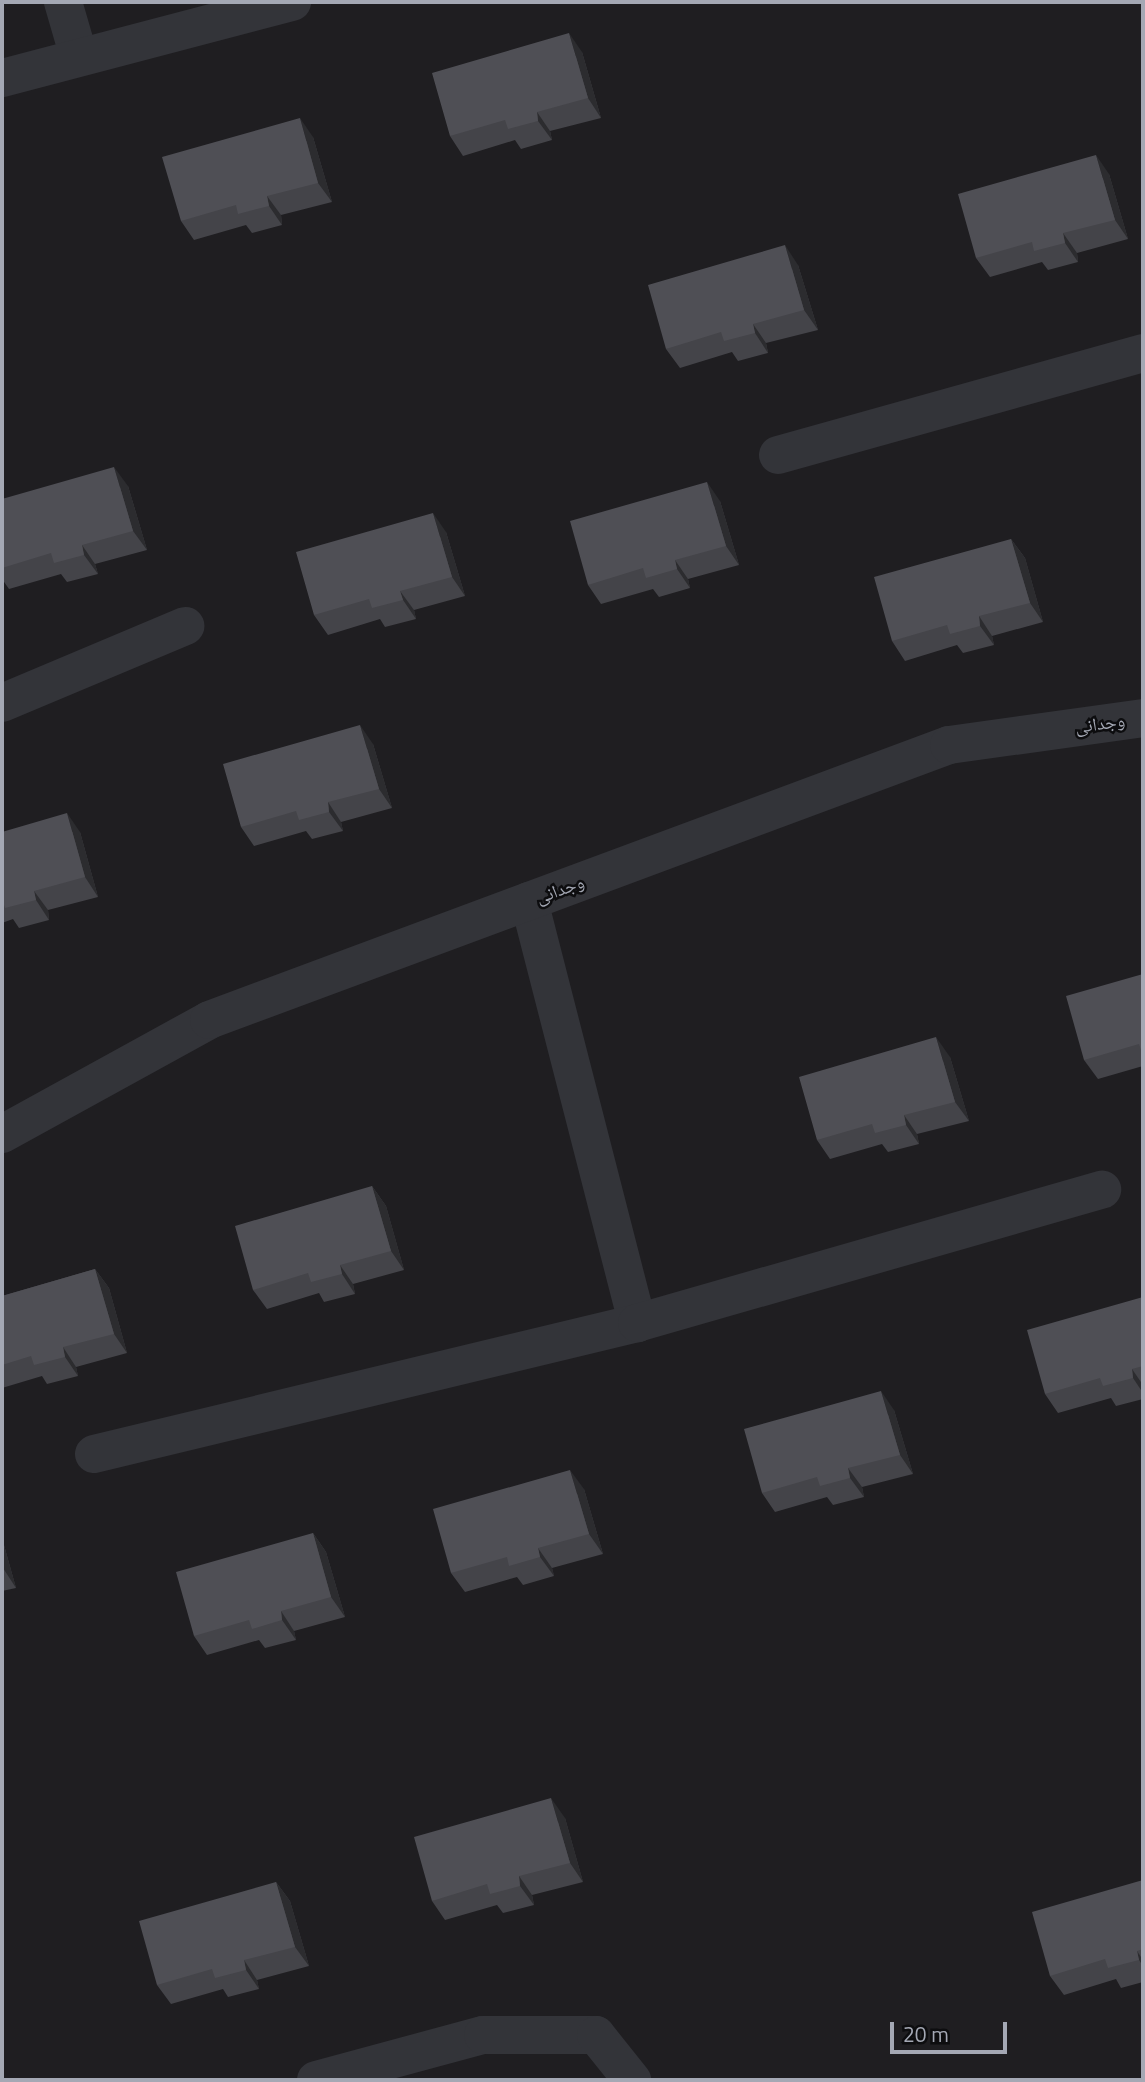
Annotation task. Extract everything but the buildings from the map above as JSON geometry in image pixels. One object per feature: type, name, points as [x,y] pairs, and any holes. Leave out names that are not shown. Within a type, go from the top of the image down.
[{"type":"street","points":[[63,2],[79,57]]},
{"type":"street","points":[[2,78],[292,2]]},
{"type":"street","points":[[778,455],[1143,353]]},
{"type":"street","points":[[2,703],[185,625]]},
{"type":"street","name":"وجدانی","points":[[2,1134],[209,1020],[950,745],[1143,718]]},
{"type":"street","points":[[529,901],[637,1323]]},
{"type":"street","points":[[94,1454],[637,1323],[1102,1190]]},
{"type":"street","points":[[316,2080],[483,2035],[596,2035],[632,2080]]},
{"type":"shaded area","points":[[2,2],[1143,2],[1143,2080],[2,2080]]}]
